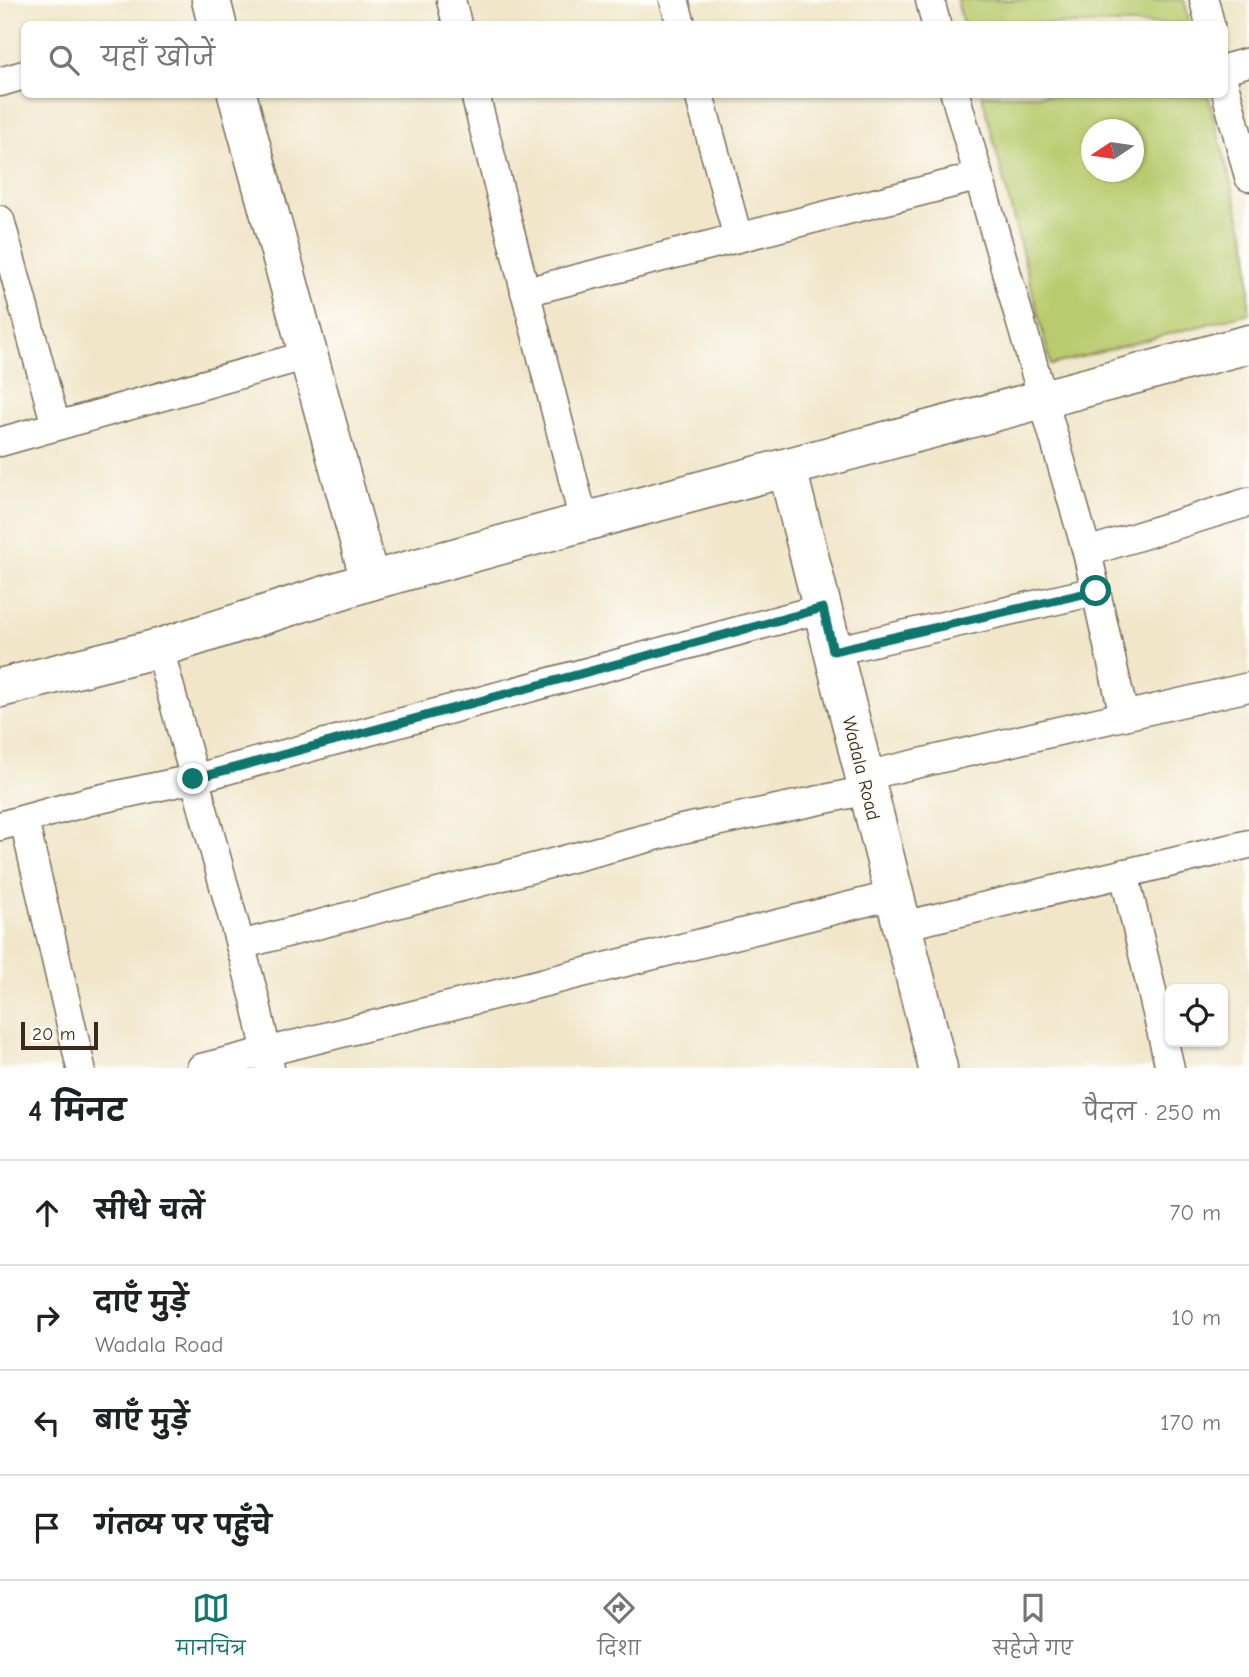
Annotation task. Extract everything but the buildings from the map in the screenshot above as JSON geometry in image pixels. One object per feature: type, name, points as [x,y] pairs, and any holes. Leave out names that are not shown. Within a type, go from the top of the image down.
[{"type":"street","points":[[451,0],[456,21]]},
{"type":"street","points":[[674,0],[680,21]]},
{"type":"street","points":[[930,0],[935,21]]},
{"type":"street","points":[[1204,0],[1209,21]]},
{"type":"street","points":[[1228,68],[1249,62]]},
{"type":"street","points":[[0,82],[21,76]]},
{"type":"street","points":[[238,98],[370,581]]},
{"type":"street","points":[[476,98],[584,522]]},
{"type":"street","points":[[700,98],[738,238]]},
{"type":"street","points":[[956,98],[1087,552],[1124,716]]},
{"type":"street","points":[[1228,98],[1249,177]]},
{"type":"street","points":[[525,292],[977,177]]},
{"type":"street","points":[[0,220],[56,426]]},
{"type":"street","points":[[0,688],[159,648],[370,581],[584,522],[1249,344]]},
{"type":"street","points":[[0,442],[308,355]]},
{"type":"street","name":"Wadala Road","points":[[787,468],[938,1068]]},
{"type":"street","points":[[1087,552],[1249,502]]},
{"type":"street","points":[[833,651],[1096,591]]},
{"type":"street","points":[[81,1068],[12,823],[90,801],[193,779],[823,608]]},
{"type":"street","points":[[159,648],[240,945],[268,1060]]},
{"type":"street","points":[[240,945],[682,829],[1124,716],[1249,687]]},
{"type":"street","points":[[201,1068],[268,1060],[898,911],[1124,873],[1249,844]]},
{"type":"street","points":[[1124,873],[1170,1068]]},
{"type":"green space","points":[[957,0],[1184,0],[1189,21],[962,21]]},
{"type":"green space","points":[[983,98],[1209,98],[1249,252],[1249,313],[1051,365]]},
{"type":"route","points":[[193,779],[823,608],[833,651],[1096,591]]}]
